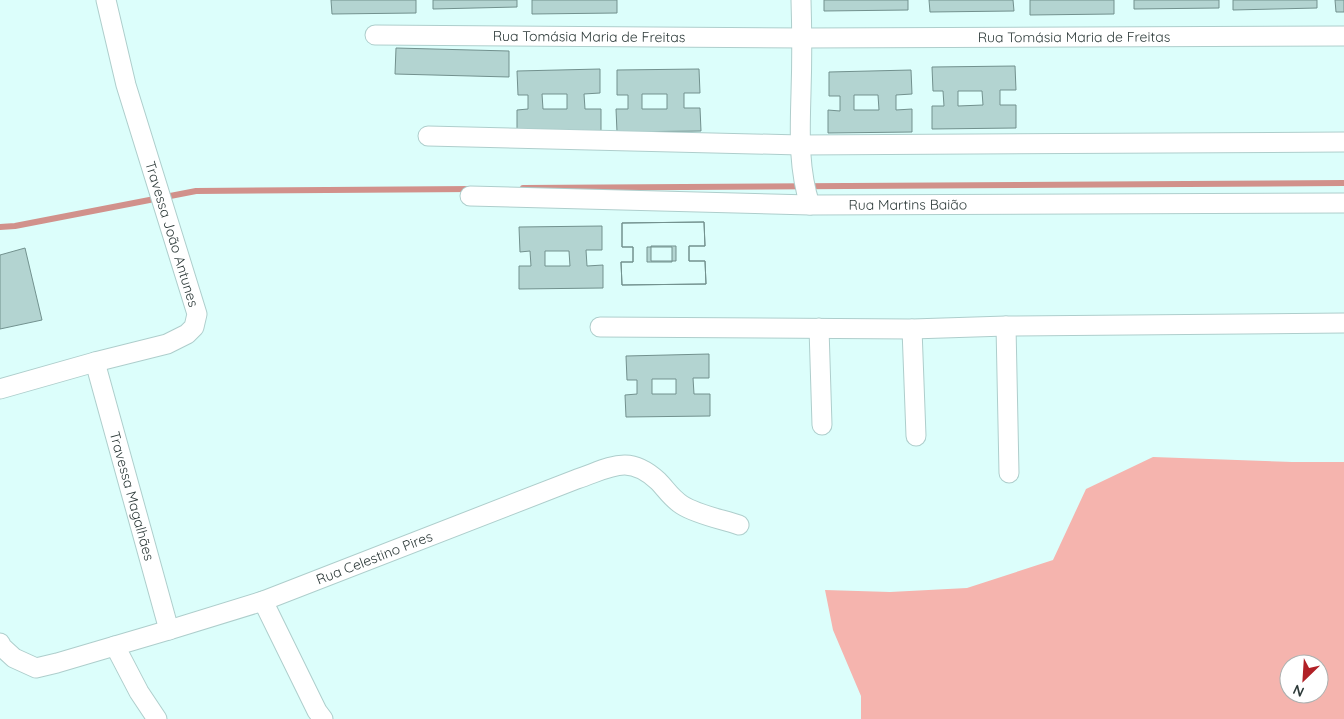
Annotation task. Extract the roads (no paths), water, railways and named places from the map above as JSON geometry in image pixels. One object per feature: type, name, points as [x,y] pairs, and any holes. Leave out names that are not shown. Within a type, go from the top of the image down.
[{"type":"street","name":"Travessa João Antunes","points":[[0,390],[95,362],[167,344],[188,334],[194,328],[197,314],[126,85],[106,0]]},
{"type":"street","points":[[801,0],[803,38],[800,152],[807,197]]},
{"type":"street","name":"Rua Tomásia Maria de Freitas","points":[[375,35],[803,38],[1344,36]]},
{"type":"street","points":[[428,136],[800,152],[1344,142]]},
{"type":"street","name":"Rua Martins Baião","points":[[470,196],[807,197],[1344,203]]},
{"type":"street","points":[[600,327],[912,329],[1006,326],[1344,323]]},
{"type":"street","points":[[1006,326],[1009,473]]},
{"type":"street","points":[[819,328],[822,425]]},
{"type":"street","points":[[912,329],[916,436]]},
{"type":"street","name":"Travessa Magalhães","points":[[95,362],[169,630]]},
{"type":"street","name":"Rua Celestino Pires","points":[[0,643],[14,658],[36,668],[115,646],[263,601],[577,479],[621,464],[634,465],[648,472],[659,482],[670,497],[683,506],[739,525]]},
{"type":"street","points":[[263,601],[317,712],[323,719]]},
{"type":"street","points":[[115,646],[138,692],[156,719]]},
{"type":"waterway","points":[[523,188],[1344,183]]},
{"type":"waterway","points":[[0,227],[15,226],[196,191],[473,189]]}]
